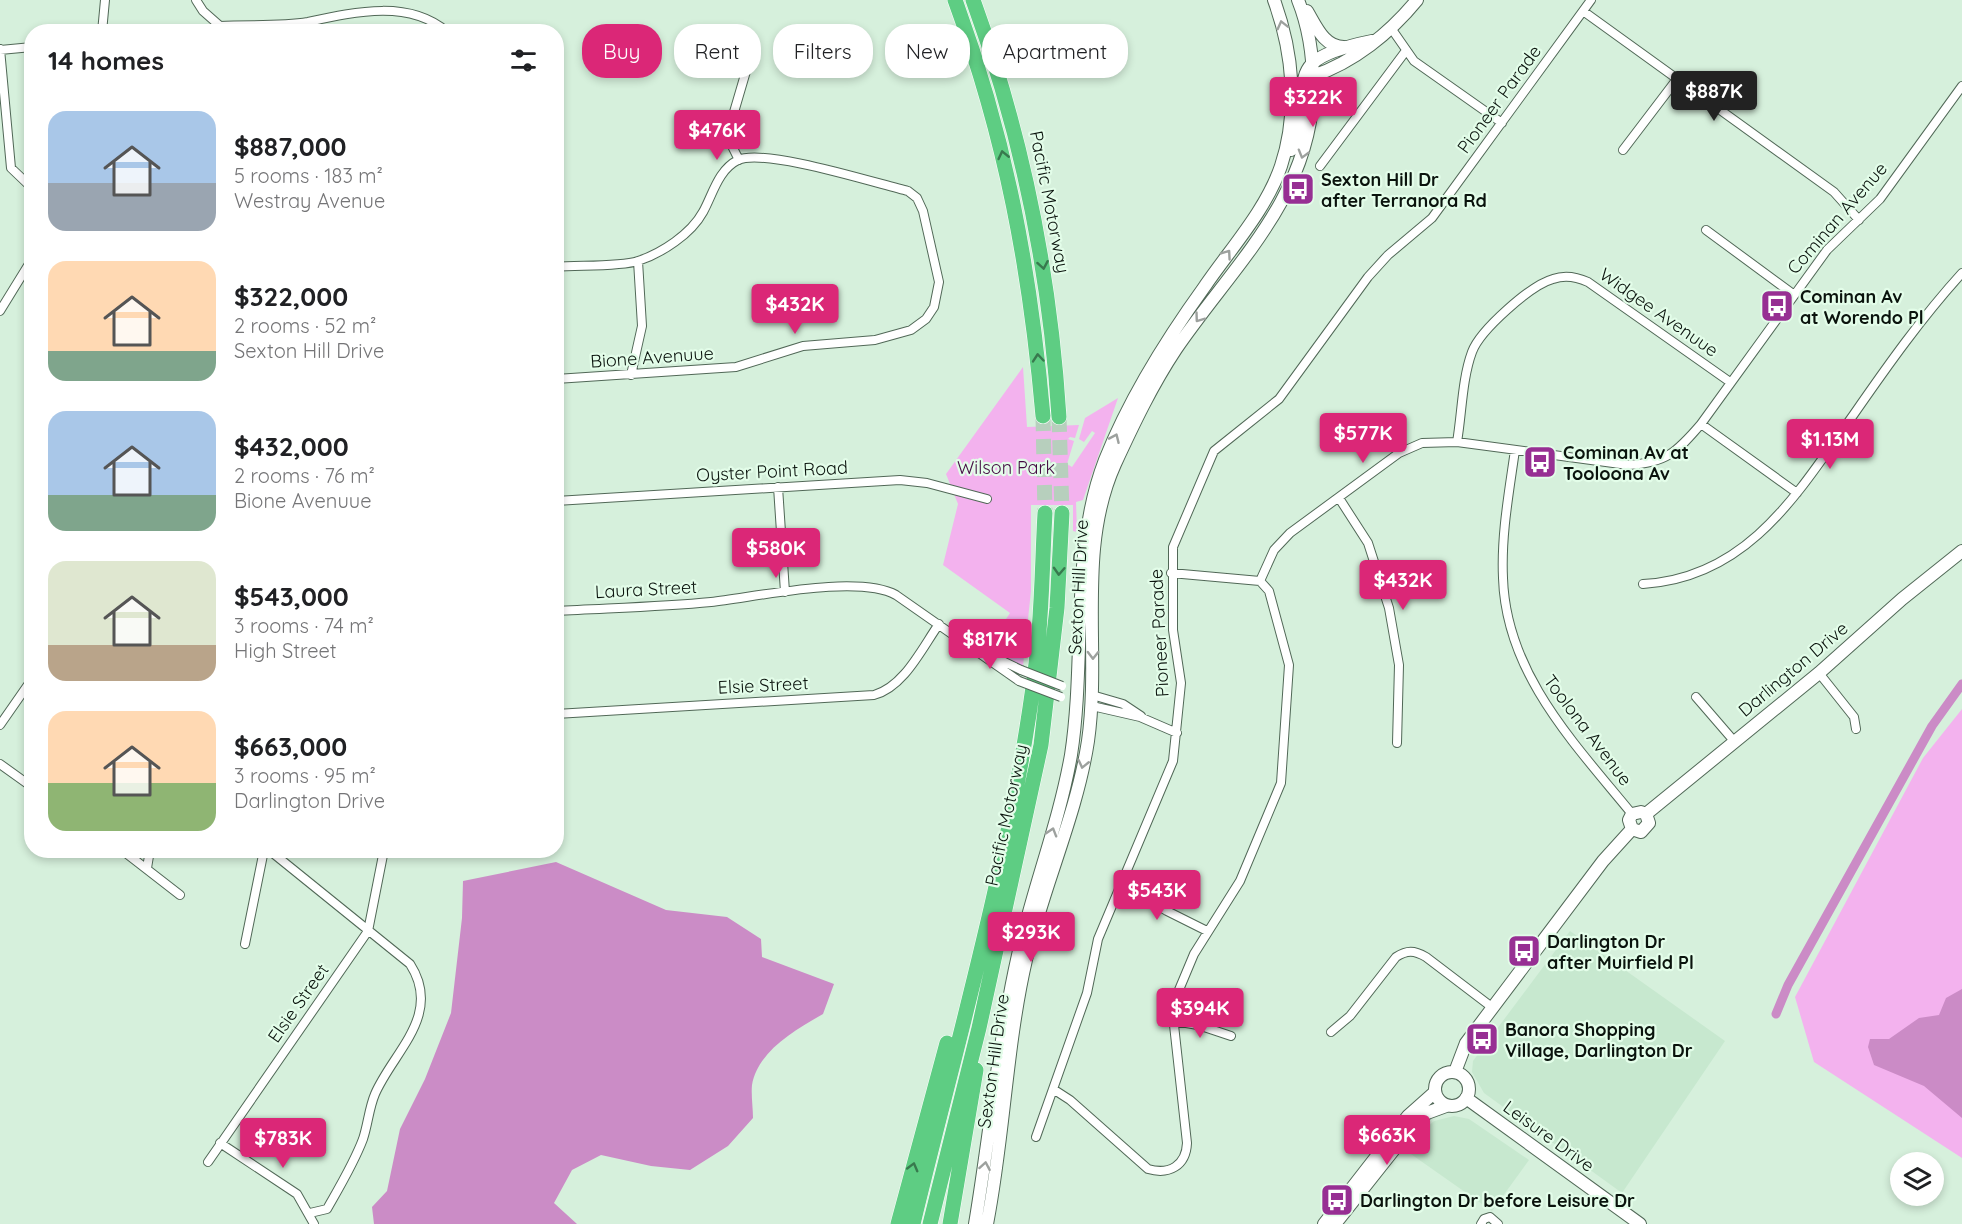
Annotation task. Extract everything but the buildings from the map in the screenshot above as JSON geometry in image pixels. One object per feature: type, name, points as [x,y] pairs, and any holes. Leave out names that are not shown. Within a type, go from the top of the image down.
[{"type":"highway","name":"Pacific Motorway","points":[[955,0],[976,57],[997,128],[1017,212],[1036,340],[1043,416]]},
{"type":"highway","name":"Pacific Motorway","points":[[973,0],[1015,127],[1033,207],[1054,336],[1059,417]]},
{"type":"highway","name":"Pacific Motorway","points":[[913,1224],[984,930],[1018,776],[1030,703],[1041,607],[1045,513]]},
{"type":"highway","name":"Pacific Motorway","points":[[930,1224],[980,1028],[1041,745],[1057,608],[1062,513]]},
{"type":"highway","points":[[898,1224],[973,949],[984,930]]},
{"type":"highway","points":[[950,1224],[975,1089],[980,1028]]},
{"type":"street","points":[[103,24],[105,0]]},
{"type":"street","points":[[196,0],[203,11],[218,24]]},
{"type":"street","name":"Sexton Hill Drive","points":[[975,1224],[1011,986],[1026,921],[1063,795],[1078,696],[1085,536],[1095,488],[1106,457],[1155,359],[1260,208],[1281,166],[1291,106],[1288,50],[1274,0]]},
{"type":"street","points":[[1299,0],[1324,38],[1336,46],[1372,41]]},
{"type":"street","name":"Sexton Hill Drive","points":[[987,1224],[1023,973],[1041,898],[1083,765],[1092,701],[1094,556],[1099,516],[1111,472],[1135,421],[1168,362],[1263,232],[1293,182],[1309,132],[1311,69],[1308,34],[1299,0]]},
{"type":"street","points":[[1311,69],[1348,61],[1391,28],[1417,0]]},
{"type":"street","name":"Pioneer Parade","points":[[1036,1137],[1087,993],[1097,942],[1173,761],[1181,683],[1173,630],[1172,573],[1175,539],[1214,451],[1279,399],[1368,277],[1388,255],[1432,218],[1591,0]]},
{"type":"street","points":[[264,24],[307,22],[396,1],[435,14],[442,24]]},
{"type":"street","points":[[1583,11],[1834,192],[1859,220]]},
{"type":"street","points":[[1391,28],[1405,52],[1414,61],[1502,123]]},
{"type":"street","points":[[1281,166],[1294,141],[1303,78],[1311,69],[1346,46]]},
{"type":"street","points":[[24,48],[0,49],[11,168],[24,180]]},
{"type":"street","points":[[1288,50],[1311,69]]},
{"type":"street","points":[[1320,166],[1405,52]]},
{"type":"street","points":[[564,266],[638,261],[674,242],[691,228],[703,213],[719,177],[739,160],[727,136],[744,78]]},
{"type":"street","points":[[1623,150],[1677,79]]},
{"type":"street","name":"Cominan Avenue","points":[[1260,581],[1270,557],[1282,541],[1413,446],[1457,442],[1614,464],[1654,463],[1677,451],[1701,424],[1831,244],[1886,193],[1962,86]]},
{"type":"street","name":"Bione Avenuue","points":[[564,379],[736,368],[803,346],[875,340],[917,326],[934,307],[939,282],[923,211],[917,198],[908,191],[770,157],[739,160]]},
{"type":"street","points":[[0,169],[11,168]]},
{"type":"street","points":[[1706,230],[1793,294]]},
{"type":"street","points":[[631,375],[642,326],[638,261]]},
{"type":"street","points":[[0,310],[24,272]]},
{"type":"street","points":[[1643,584],[1663,583],[1697,574],[1737,552],[1765,530],[1797,493],[1917,326],[1962,273]]},
{"type":"street","name":"Widgee Avenuue","points":[[1457,442],[1470,360],[1477,341],[1495,320],[1552,279],[1568,277],[1588,282],[1730,382]]},
{"type":"street","points":[[1701,424],[1797,493]]},
{"type":"street","name":"Toolona Avenue","points":[[1515,450],[1504,531],[1503,578],[1513,638],[1527,674],[1541,699],[1632,814]]},
{"type":"street","name":"Oyster Point Road","points":[[564,500],[900,480],[927,483],[987,499]]},
{"type":"street","points":[[778,487],[785,592]]},
{"type":"street","points":[[1339,498],[1368,543],[1389,608],[1399,665],[1397,743]]},
{"type":"street","name":"Darlington Drive","points":[[1646,814],[1819,673],[1902,599],[1962,551]]},
{"type":"street","points":[[1053,1089],[1072,1101],[1148,1169],[1159,1172],[1171,1170],[1182,1162],[1187,1143],[1173,1007],[1196,950],[1246,868],[1277,793],[1283,771],[1289,665],[1266,585],[1260,581],[1172,573]]},
{"type":"street","name":"Laura Street","points":[[564,611],[711,602],[785,592],[860,586],[882,588],[939,624],[1019,681],[1061,697],[1078,696]]},
{"type":"street","name":"Elsie Street","points":[[564,714],[874,695],[892,686],[939,624]]},
{"type":"street","name":"Laura Street","points":[[971,646],[1021,670],[1062,686],[1078,696]]},
{"type":"street","points":[[1819,673],[1854,717],[1856,729]]},
{"type":"street","points":[[0,725],[24,690]]},
{"type":"street","points":[[1078,696],[1092,701],[1126,705],[1149,722],[1177,733]]},
{"type":"street","points":[[1696,697],[1734,741]]},
{"type":"street","points":[[0,764],[24,781]]},
{"type":"street","points":[[1641,812],[1646,814],[1649,820],[1646,829],[1641,832],[1632,829],[1629,820],[1632,814],[1641,812]]},
{"type":"street","points":[[1455,1072],[1467,1043],[1603,861],[1632,829]]},
{"type":"street","points":[[133,858],[180,895]]},
{"type":"street","points":[[147,868],[149,858]]},
{"type":"street","points":[[245,944],[262,858]]},
{"type":"street","points":[[279,858],[410,964],[417,976],[419,1014],[404,1048],[379,1085],[359,1150],[327,1209],[310,1213]]},
{"type":"street","name":"Elsie Street","points":[[208,1162],[368,930],[382,858]]},
{"type":"street","points":[[1121,883],[1167,912],[1207,931]]},
{"type":"street","points":[[1331,1032],[1350,1017],[1396,957],[1406,951],[1417,952],[1426,957],[1493,1008]]},
{"type":"street","points":[[1174,1021],[1198,1025],[1231,1036]]},
{"type":"street","points":[[1446,1106],[1438,1101],[1435,1083],[1441,1076],[1455,1072]]},
{"type":"street","points":[[1335,1224],[1415,1123],[1427,1113],[1446,1106],[1455,1106],[1466,1098],[1467,1082],[1455,1072]]},
{"type":"street","points":[[1324,1224],[1408,1116],[1435,1092]]},
{"type":"street","name":"Leisure Drive","points":[[1466,1098],[1638,1224]]},
{"type":"street","points":[[220,1143],[297,1194],[315,1224]]},
{"type":"street","points":[[1481,1224],[1484,1219],[1490,1217],[1498,1224]]},
{"type":"shaded area","points":[[556,862],[666,910],[727,917],[761,939],[762,957],[834,984],[823,1014],[801,1027],[770,1052],[756,1073],[752,1085],[753,1118],[728,1146],[690,1170],[651,1166],[601,1155],[572,1170],[554,1203],[577,1224],[374,1224],[372,1207],[387,1191],[400,1129],[425,1079],[451,1013],[462,918],[463,881]]},
{"type":"shaded area","points":[[1570,931],[1725,1041],[1622,1193],[1484,1093],[1472,1072],[1473,1061]]},
{"type":"shaded area","points":[[1962,989],[1962,1118],[1924,1086],[1874,1065],[1868,1047],[1870,1039],[1889,1039],[1919,1018],[1939,1015],[1946,998]]},
{"type":"shaded area","points":[[1454,1116],[1469,1119],[1529,1160],[1492,1211],[1408,1152],[1424,1130],[1434,1121]]},
{"type":"green space","name":"Wilson Park","points":[[1023,367],[1027,427],[1079,425],[1075,438],[1068,439],[1074,441],[1067,464],[1072,467],[1095,433],[1092,431],[1084,442],[1079,439],[1085,418],[1118,398],[1083,500],[1076,502],[1077,532],[1073,531],[1073,505],[1031,505],[1031,591],[1023,666],[987,648],[1010,613],[943,565],[958,504],[946,474]]},
{"type":"green space","points":[[1962,709],[1962,1158],[1814,1062],[1795,997],[1923,758]]},
{"type":"waterway","points":[[1776,1014],[1788,985],[1932,726],[1962,684]]},
{"type":"tunnel","points":[[1043,416],[1045,513]]},
{"type":"tunnel","points":[[1059,417],[1062,513]]},
{"type":"place","name":"Sexton Hill Dr after Terranora Rd","points":[[1298,189]]},
{"type":"place","name":"Cominan Av at Worendo Pl","points":[[1777,306]]},
{"type":"place","name":"Cominan Av at Tooloona Av","points":[[1540,462]]},
{"type":"place","name":"Darlington Dr after Muirfield Pl","points":[[1524,951]]},
{"type":"place","name":"Banora Shopping Village, Darlington Dr","points":[[1482,1039]]},
{"type":"place","name":"Darlington Dr before Leisure Dr","points":[[1337,1200]]}]
